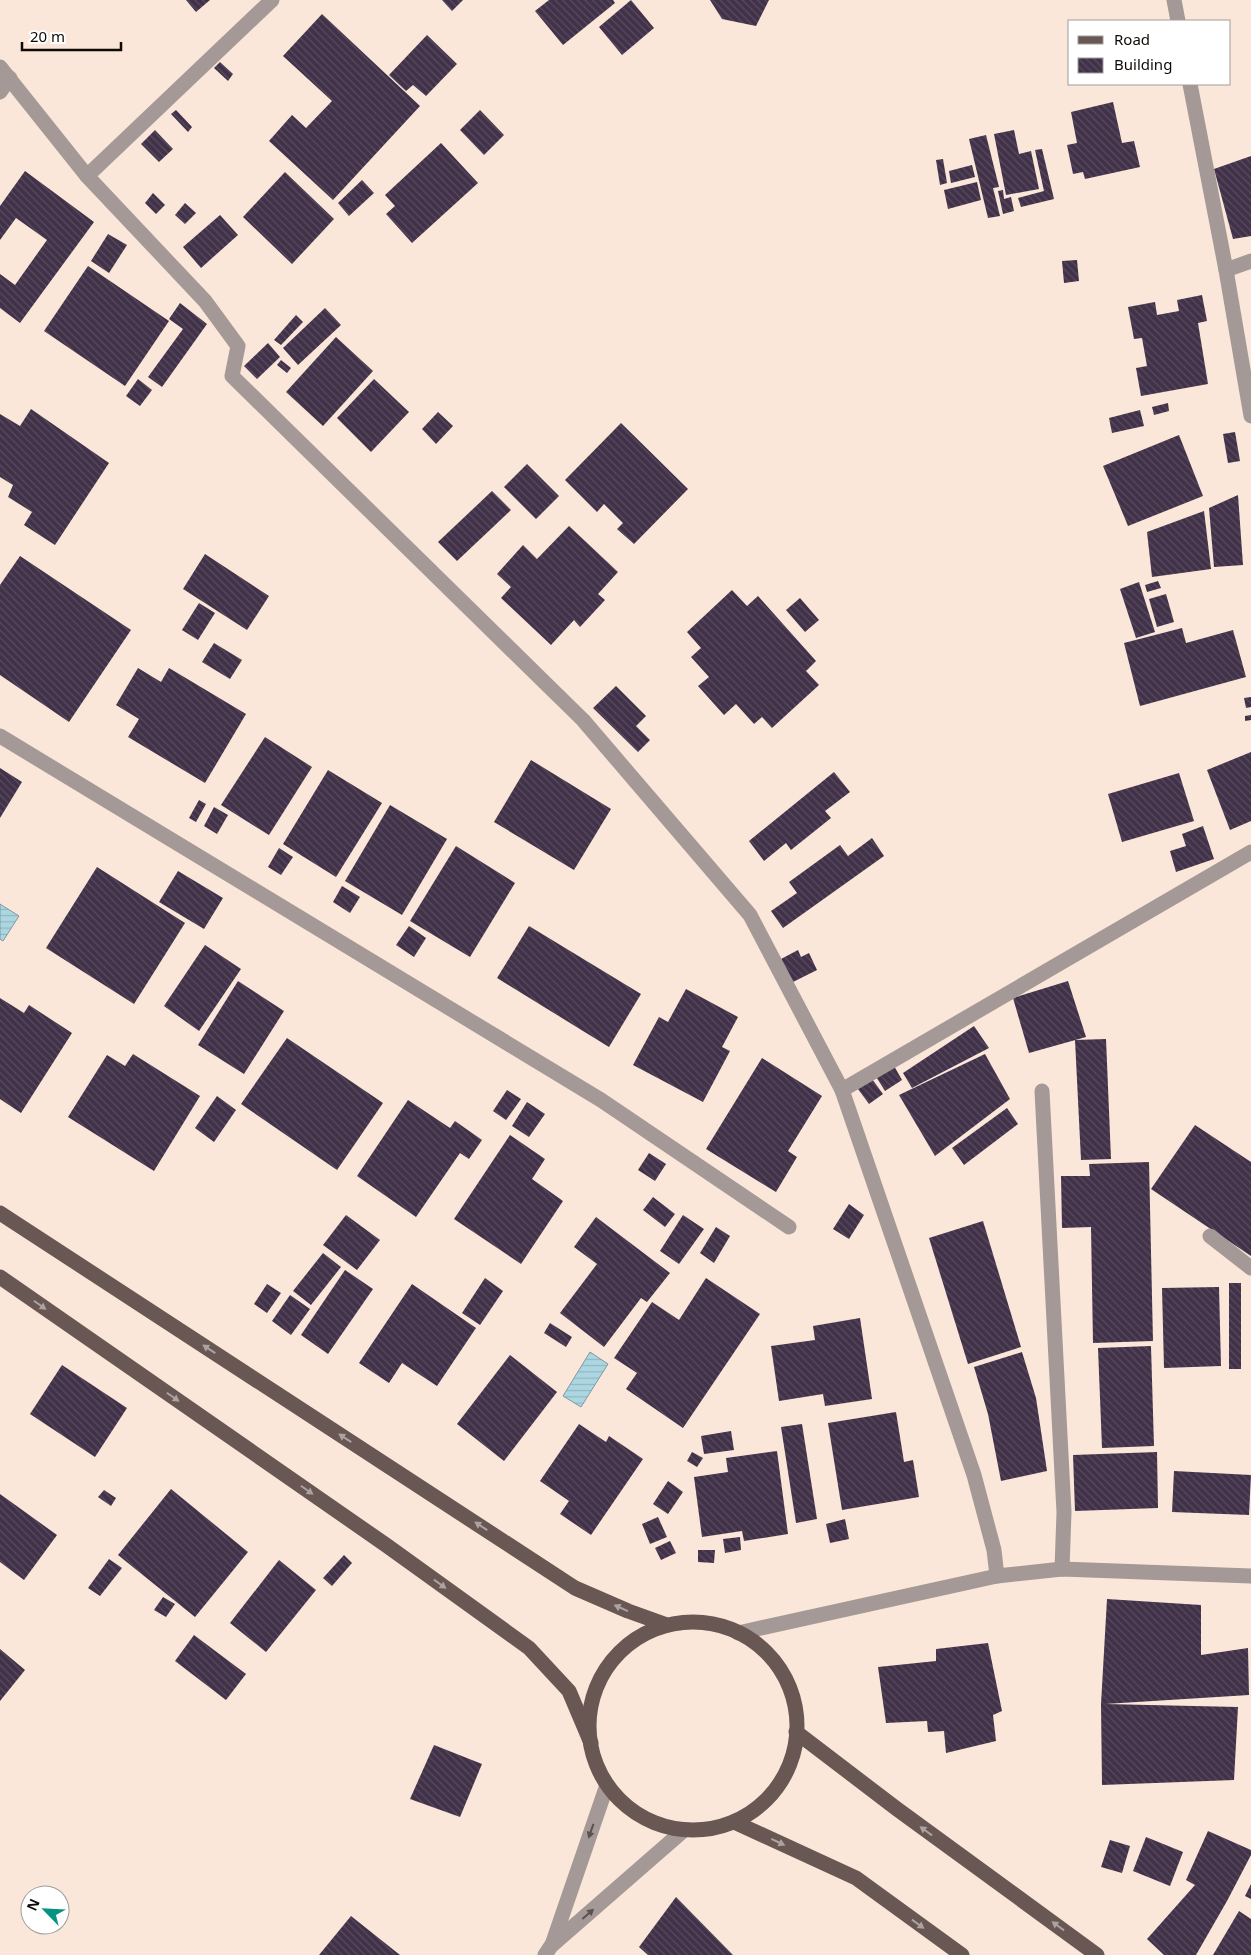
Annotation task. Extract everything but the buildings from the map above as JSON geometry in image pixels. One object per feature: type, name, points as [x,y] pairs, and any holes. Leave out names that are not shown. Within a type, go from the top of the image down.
[{"type":"main road","points":[[0,1213],[575,1588],[628,1611],[667,1625]]},
{"type":"main road","points":[[0,1277],[386,1545],[529,1648],[569,1691],[597,1765],[607,1785],[622,1803],[640,1816],[662,1826],[684,1830],[710,1829],[734,1822],[766,1800],[787,1769],[793,1751],[796,1732],[791,1692],[782,1674],[765,1652],[755,1643],[738,1633],[720,1626],[700,1622],[667,1625],[645,1634],[632,1643],[609,1666],[600,1679],[594,1695],[589,1727],[590,1743]]},
{"type":"main road","points":[[796,1732],[897,1810],[1097,1955]]},
{"type":"main road","points":[[734,1822],[856,1878],[962,1955]]},
{"type":"street","points":[[87,176],[272,0]]},
{"type":"street","points":[[1174,0],[1178,20]]},
{"type":"street","points":[[5,72],[87,176],[205,301],[238,346],[232,376],[583,720],[750,915],[842,1090],[974,1475],[994,1550],[996,1576]]},
{"type":"street","points":[[0,92],[5,72]]},
{"type":"street","points":[[1190,85],[1226,270],[1251,416]]},
{"type":"street","points":[[1226,270],[1251,261]]},
{"type":"street","points":[[0,736],[601,1100],[789,1227]]},
{"type":"street","points":[[842,1090],[1251,852]]},
{"type":"street","points":[[1042,1091],[1064,1512],[1062,1569]]},
{"type":"street","points":[[1210,1236],[1251,1268]]},
{"type":"street","points":[[738,1633],[996,1576],[1062,1569],[1251,1576]]},
{"type":"street","points":[[548,1951],[607,1785]]},
{"type":"street","points":[[548,1951],[684,1830]]},
{"type":"water","points":[[0,904],[19,916],[3,941],[0,939]]},
{"type":"water","points":[[590,1352],[608,1364],[581,1407],[563,1396]]}]
